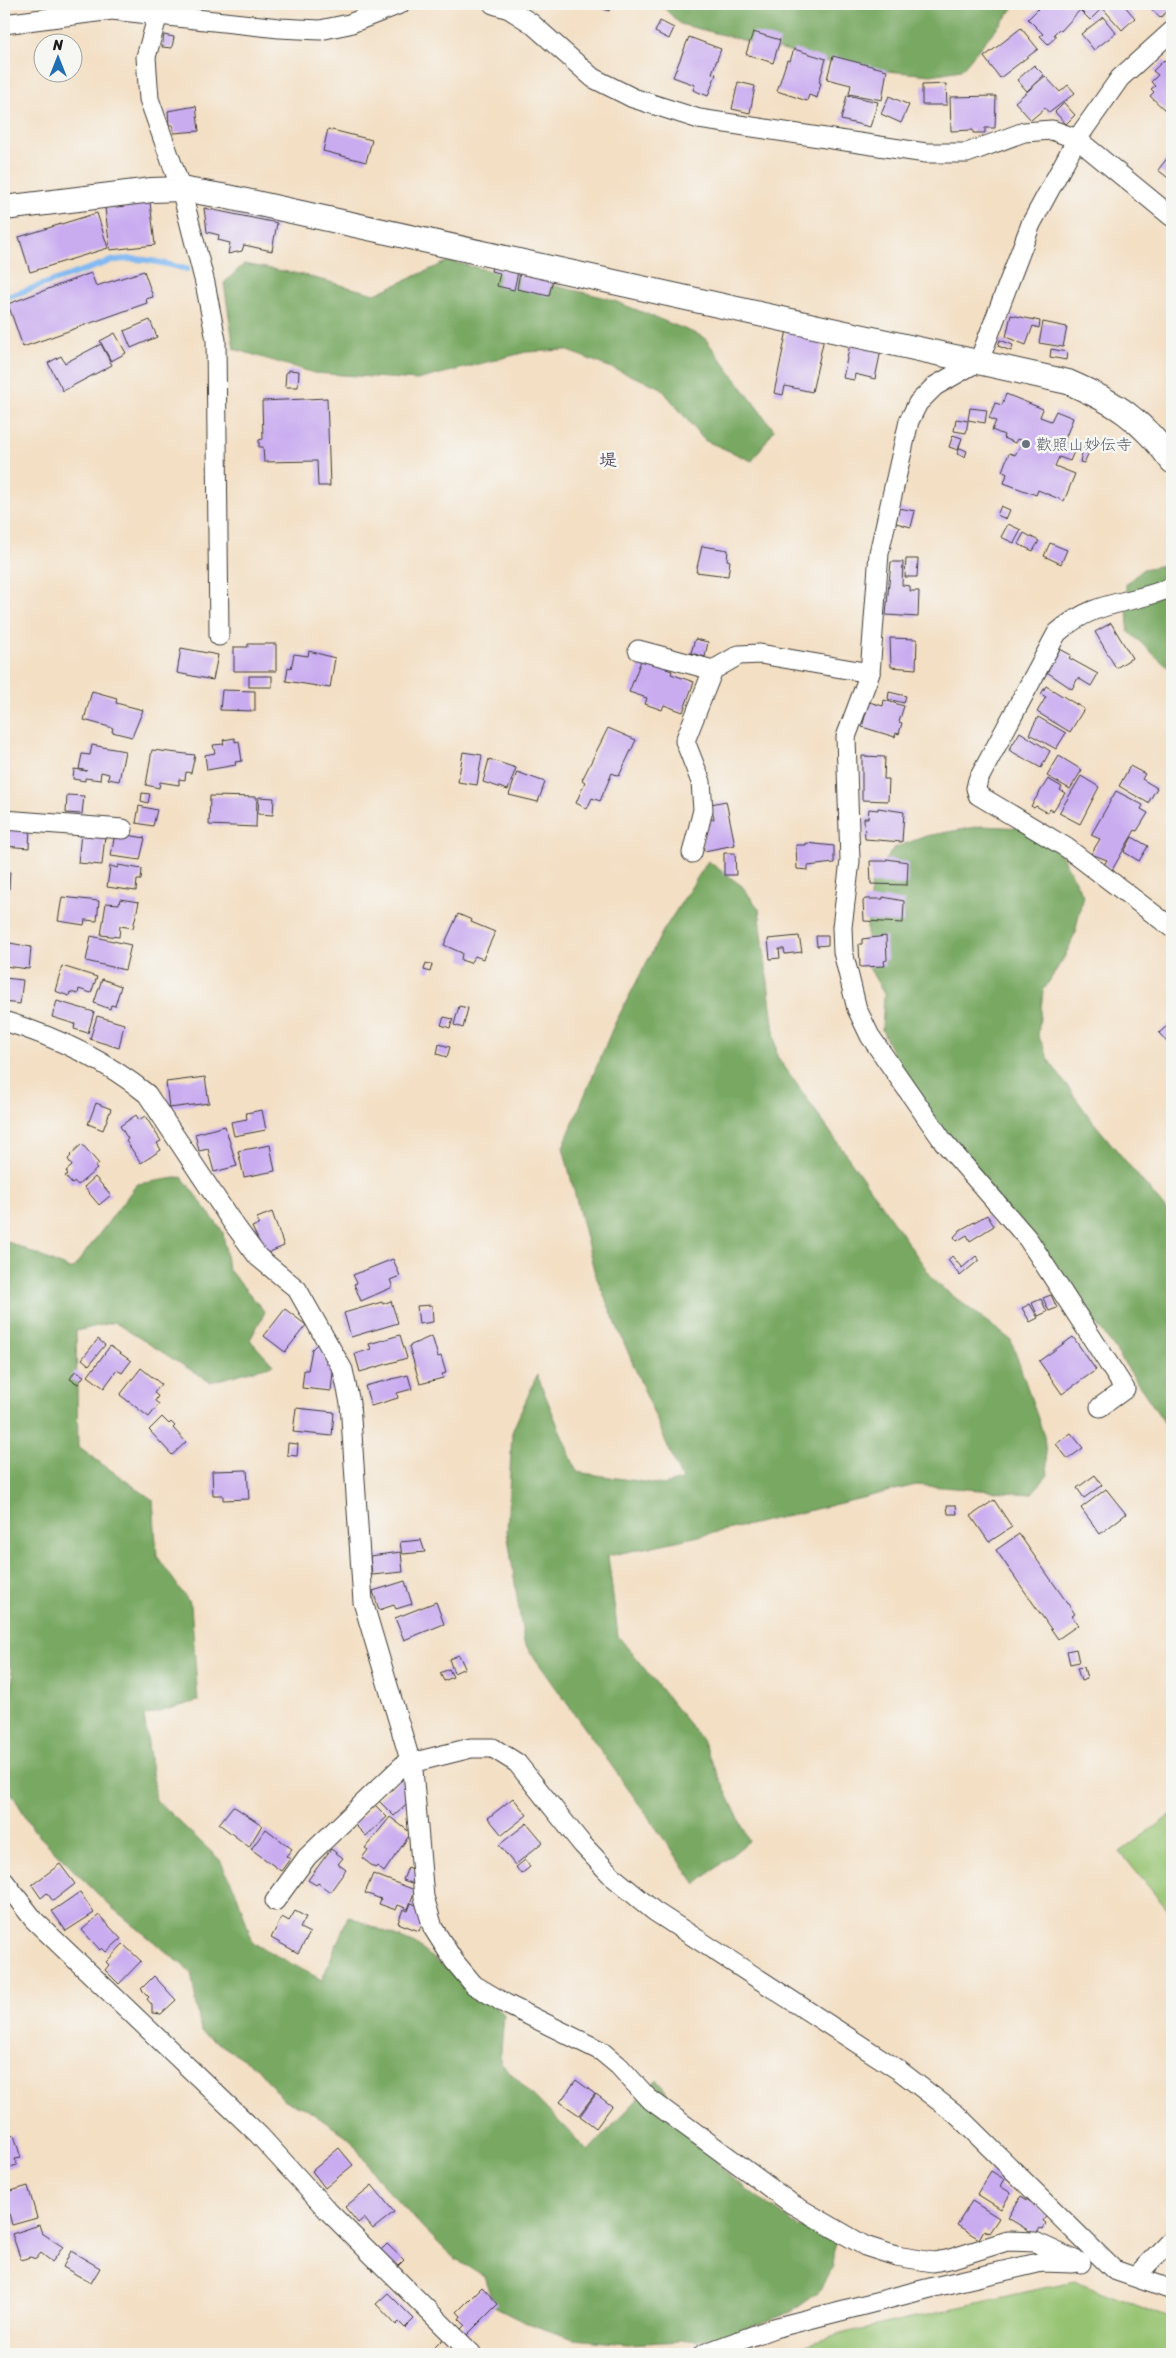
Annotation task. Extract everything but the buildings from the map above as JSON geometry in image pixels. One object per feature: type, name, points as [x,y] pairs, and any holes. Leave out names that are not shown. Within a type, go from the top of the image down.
[{"type":"street","points":[[4,24],[112,10],[160,9],[279,28],[320,30],[349,24],[400,4]]},
{"type":"street","points":[[493,4],[509,9],[531,23],[593,78],[633,98],[699,119],[926,153],[967,153],[1024,132],[1052,130],[1077,139],[1172,217]]},
{"type":"street","points":[[160,9],[146,57],[149,99],[181,189],[206,283],[216,340],[219,636]]},
{"type":"street","points":[[1100,1407],[1126,1389],[1028,1239],[943,1141],[870,1036],[857,1009],[843,952],[842,927],[850,861],[846,737],[870,673],[879,553],[908,421],[918,403],[934,386],[979,361],[1031,224],[1077,139],[1120,78],[1172,31]]},
{"type":"street","points":[[4,208],[152,190],[181,189],[228,197],[1068,382],[1099,396],[1128,413],[1154,436],[1172,461]]},
{"type":"street","points":[[1172,587],[1095,608],[1072,620],[1057,633],[978,780],[976,788],[978,795],[1067,848],[1172,928]]},
{"type":"street","points":[[638,650],[713,670]]},
{"type":"street","points":[[692,853],[704,810],[701,782],[685,741],[713,670],[739,655],[760,654],[870,673]]},
{"type":"street","points":[[4,820],[123,829]]},
{"type":"street","points":[[4,1021],[63,1041],[130,1079],[147,1094],[258,1258],[297,1289],[343,1370],[350,1403],[363,1602],[413,1770],[424,1897],[434,1928],[454,1961],[474,1984],[506,2004],[602,2051],[619,2066],[648,2098],[792,2204],[865,2246],[896,2256],[933,2262],[950,2259],[1007,2241],[1034,2242],[1081,2263]]},
{"type":"street","points":[[275,1901],[307,1857],[403,1765],[471,1748],[493,1748],[518,1762],[582,1844],[613,1877],[654,1911],[892,2065],[958,2115],[1114,2270]]},
{"type":"street","points":[[4,1881],[34,1920],[259,2135],[328,2211],[472,2354]]},
{"type":"street","points":[[1136,2276],[1172,2238]]},
{"type":"street","points":[[703,2354],[774,2328],[934,2287],[1042,2262],[1081,2263],[1114,2270],[1172,2290]]},
{"type":"green space","points":[[660,4],[1017,4],[961,70],[931,75],[852,68],[680,24]]},
{"type":"green space","points":[[449,261],[607,298],[704,337],[774,430],[752,461],[704,440],[660,387],[566,350],[526,352],[417,380],[314,373],[234,349],[224,283],[244,264],[299,274],[375,294]]},
{"type":"green space","points":[[1172,565],[1172,671],[1128,631],[1126,584],[1143,569]]},
{"type":"green space","points":[[981,826],[1026,828],[1060,853],[1083,895],[1075,934],[1065,956],[1043,991],[1038,1035],[1050,1062],[1090,1118],[1172,1217],[1172,1434],[1108,1339],[907,1084],[882,1030],[884,994],[867,964],[867,927],[872,878],[894,848],[926,836]]},
{"type":"green space","points":[[708,861],[742,886],[759,909],[777,1056],[936,1283],[1011,1340],[1044,1436],[1048,1475],[1031,1494],[916,1485],[608,1556],[618,1636],[702,1740],[749,1841],[696,1884],[524,1643],[507,1531],[512,1432],[537,1375],[577,1472],[663,1485],[682,1480],[595,1274],[563,1147],[614,1025],[663,931]]},
{"type":"green space","points":[[182,1177],[223,1232],[228,1269],[265,1312],[250,1340],[273,1365],[210,1382],[114,1322],[76,1331],[78,1447],[153,1500],[157,1556],[191,1605],[198,1701],[144,1716],[156,1800],[220,1860],[236,1892],[253,1943],[322,1980],[348,1916],[415,1944],[504,2014],[500,2062],[588,2151],[657,2079],[725,2173],[797,2226],[836,2239],[833,2266],[818,2293],[791,2312],[719,2339],[627,2344],[573,2339],[524,2322],[494,2307],[484,2276],[456,2260],[429,2234],[379,2181],[350,2139],[305,2108],[284,2100],[257,2068],[201,2032],[191,1972],[111,1907],[35,1832],[4,1781],[4,1717],[13,1677],[4,1644],[4,1240],[72,1270],[137,1184]]},
{"type":"green space","points":[[1172,1814],[1172,1915],[1120,1852]]},
{"type":"green space","points":[[1074,2281],[1172,2319],[1172,2354],[777,2354],[845,2333]]},
{"type":"waterway","points":[[4,298],[121,259],[149,260],[187,269]]},
{"type":"place","name":"歡照山妙伝寺","points":[[1026,444]]},
{"type":"district","name":"堤","points":[[608,460]]}]
